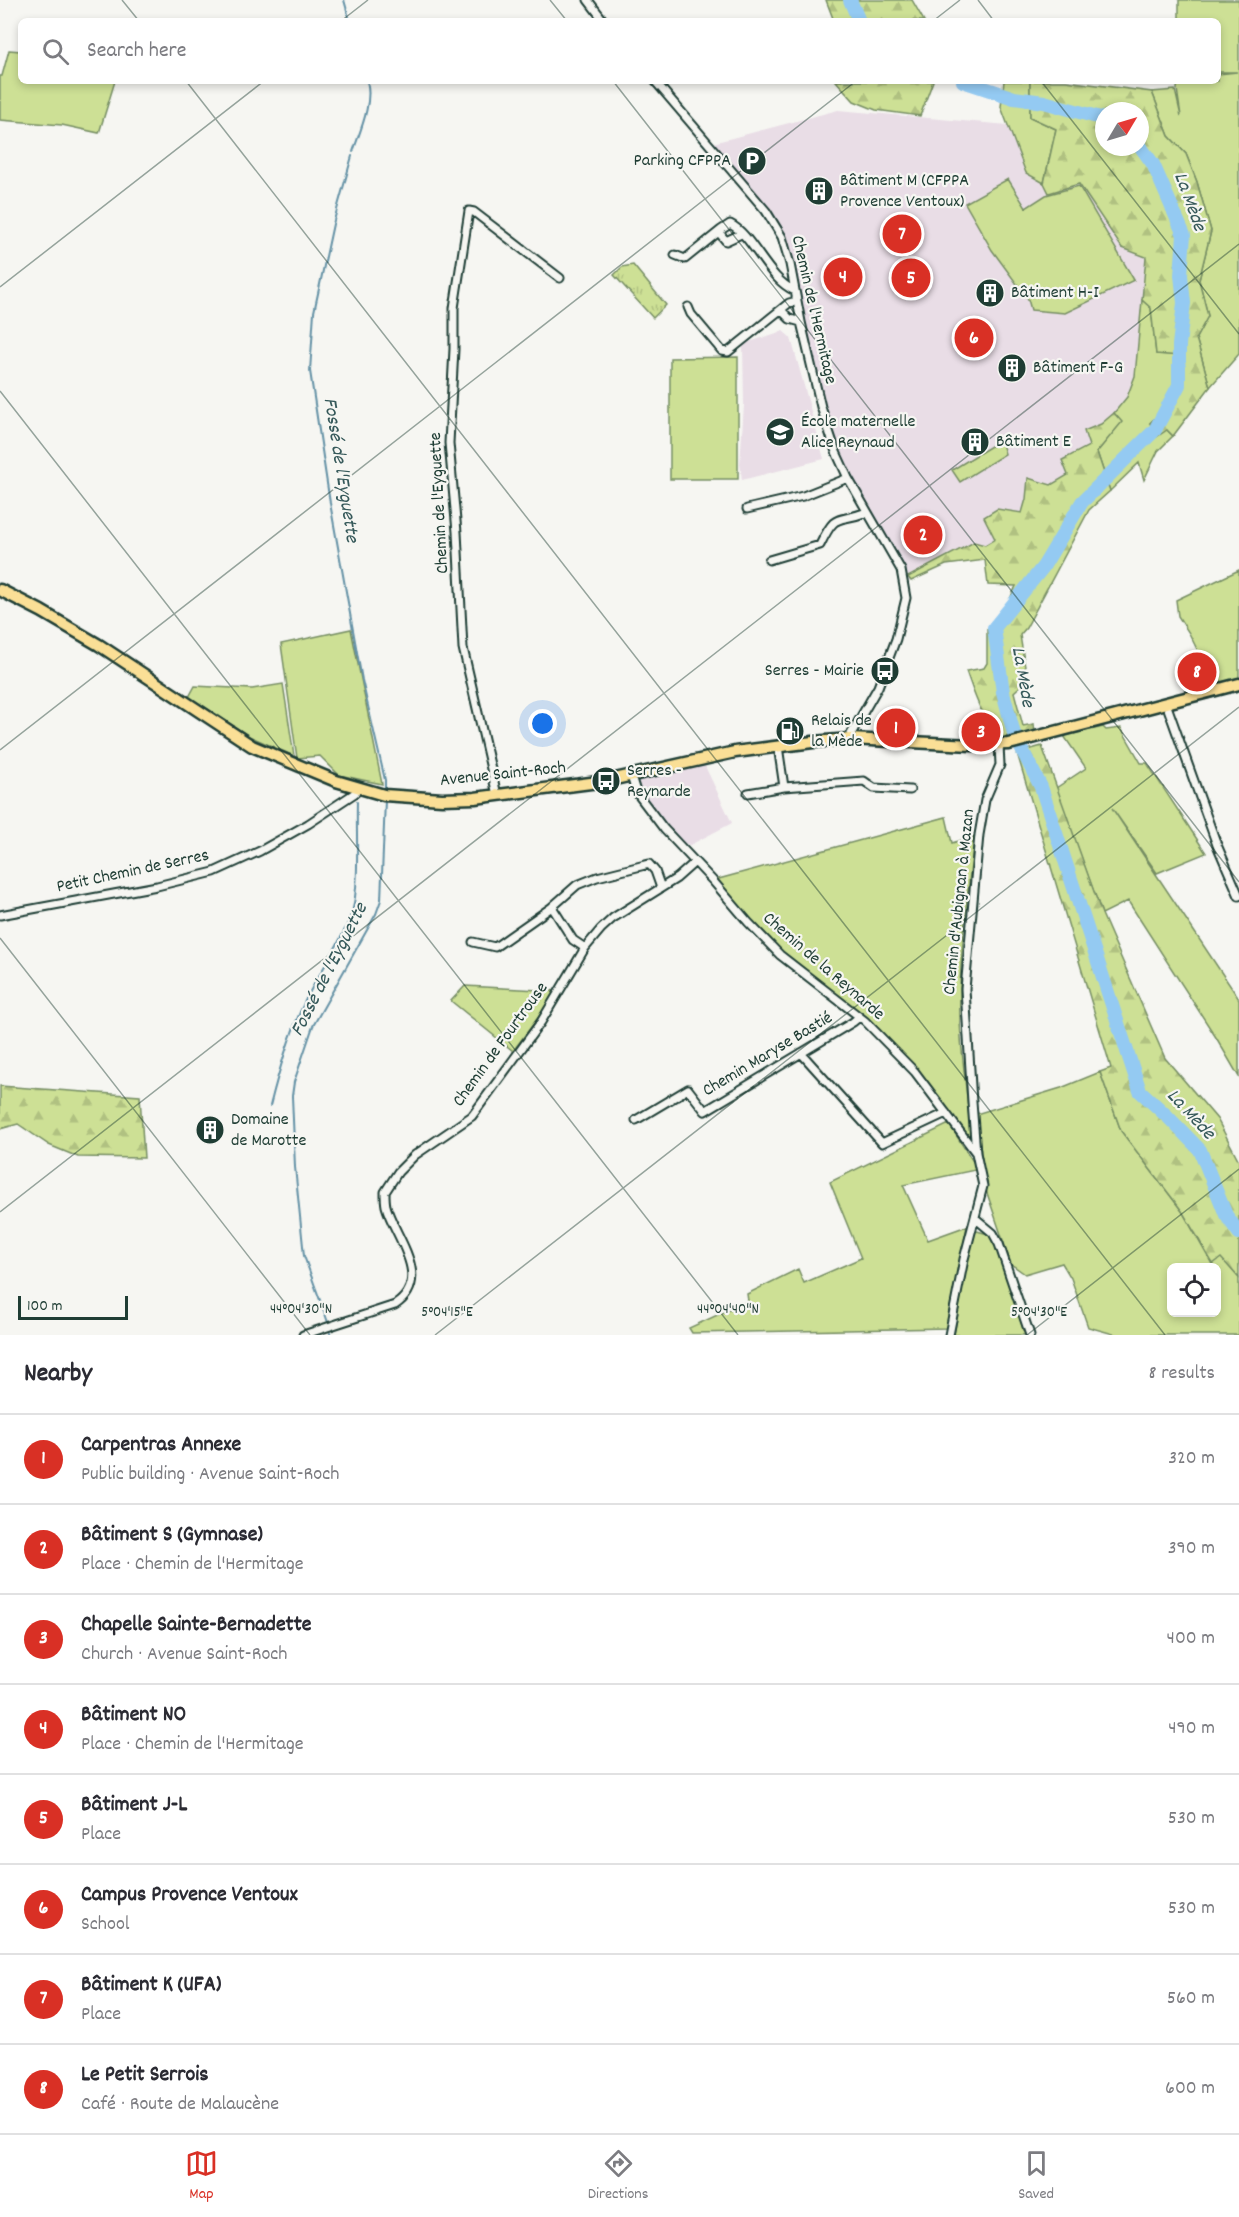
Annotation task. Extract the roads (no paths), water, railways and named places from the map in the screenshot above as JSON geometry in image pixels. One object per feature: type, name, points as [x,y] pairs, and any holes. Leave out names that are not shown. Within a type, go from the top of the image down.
[{"type":"main road","name":"Avenue Saint-Roch","points":[[0,590],[83,636],[252,746],[357,789],[384,795],[422,798],[456,799],[497,795],[631,776],[724,754],[850,739],[1004,745],[1239,684]]},
{"type":"street","points":[[588,0],[602,18]]},
{"type":"street","name":"Chemin de l'Hermitage","points":[[658,84],[775,223],[786,248],[821,407],[848,478],[901,570],[906,598],[885,671],[850,739]]},
{"type":"street","name":"Chemin de l'Eyguette","points":[[497,795],[463,648],[457,532],[449,443],[454,308],[469,211],[474,212],[560,278]]},
{"type":"street","points":[[675,255],[685,259],[730,224],[781,282],[795,291]]},
{"type":"street","points":[[721,230],[721,235],[726,241],[741,234]]},
{"type":"street","points":[[688,307],[691,314],[725,352],[733,349],[789,303],[797,301]]},
{"type":"street","points":[[781,310],[790,319],[801,322]]},
{"type":"street","points":[[747,509],[803,496],[848,478]]},
{"type":"street","points":[[769,560],[815,548],[820,545],[831,524],[836,520],[867,512]]},
{"type":"street","points":[[1166,703],[1217,845],[1239,896]]},
{"type":"street","name":"Chemin d'Aubignan à Mazan","points":[[975,1218],[983,1186],[976,1153],[965,989],[979,835],[986,800],[1000,765],[1004,745]]},
{"type":"street","points":[[778,746],[784,787]]},
{"type":"street","name":"Chemin de la Reynarde","points":[[631,776],[638,796],[664,829],[780,955],[859,1017],[915,1072],[976,1153]]},
{"type":"street","points":[[748,793],[784,787],[864,781],[874,788],[910,790]]},
{"type":"street","name":"Petit Chemin de Serres","points":[[0,915],[157,886],[214,872],[260,851],[308,824],[355,793],[357,789]]},
{"type":"street","name":"Chemin de Fourtrouse","points":[[303,1335],[395,1305],[408,1293],[411,1283],[411,1265],[387,1207],[385,1192],[398,1172],[415,1155],[472,1116],[541,1022],[585,948],[608,922],[686,871],[695,862]]},
{"type":"street","points":[[472,942],[495,947],[552,907],[577,885],[597,877],[649,864],[655,871],[661,888]]},
{"type":"street","points":[[552,907],[573,940],[585,948]]},
{"type":"street","name":"Chemin Maryse Bastié","points":[[636,1120],[688,1089],[705,1110],[859,1017]]},
{"type":"street","points":[[801,1053],[882,1143],[946,1113]]},
{"type":"street","points":[[949,1335],[964,1258],[975,1218],[993,1233],[999,1245],[1030,1335]]},
{"type":"waterway","name":"Fossé de l'Eyguette","points":[[344,0],[349,18]]},
{"type":"waterway","name":"La Mède","points":[[850,0],[858,18]]},
{"type":"waterway","name":"Fossé de l'Eyguette","points":[[353,152],[367,108],[367,84]]},
{"type":"waterway","name":"La Mède","points":[[972,84],[1014,98],[1044,102],[1095,116]]},
{"type":"waterway","name":"Fossé de l'Eyguette","points":[[352,156],[333,224],[314,312],[310,371],[330,503],[362,680],[385,780],[385,789]]},
{"type":"waterway","name":"La Mède","points":[[1147,156],[1153,164],[1184,235],[1181,275],[1184,303],[1179,345],[1179,385],[1155,430],[1082,502],[1043,567],[994,628],[1003,692],[1014,734],[1041,787],[1140,1091],[1200,1150],[1226,1215],[1239,1233]]},
{"type":"waterway","name":"Fossé de l'Eyguette","points":[[329,1325],[304,1256],[295,1167],[292,1096],[294,1082],[313,1026],[376,914],[381,900],[385,800]]},
{"type":"waterway","points":[[270,1106],[299,1014],[352,912],[357,873],[357,802]]},
{"type":"place","name":"Parking CFPPA","points":[[752,161]]},
{"type":"place","name":"Bâtiment M (CFPPA Provence Ventoux)","points":[[819,191]]},
{"type":"place","name":"Bâtiment K (UFA)","points":[[902,234]]},
{"type":"place","name":"Bâtiment NO","points":[[843,277]]},
{"type":"place","name":"Bâtiment J-L","points":[[911,278]]},
{"type":"place","name":"Bâtiment H-I","points":[[990,293]]},
{"type":"place","name":"Campus Provence Ventoux","points":[[974,338]]},
{"type":"place","name":"Bâtiment F-G","points":[[1012,368]]},
{"type":"place","name":"École maternelle Alice Reynaud","points":[[780,432]]},
{"type":"place","name":"Bâtiment E","points":[[975,442]]},
{"type":"place","name":"Bâtiment S (Gymnase)","points":[[923,535]]},
{"type":"place","name":"Serres - Mairie","points":[[885,671]]},
{"type":"place","name":"Le Petit Serrois","points":[[1197,672]]},
{"type":"place","name":"Carpentras Annexe","points":[[896,728]]},
{"type":"place","name":"Relais de la Mède","points":[[790,731]]},
{"type":"place","name":"Chapelle Sainte-Bernadette","points":[[981,732]]},
{"type":"place","name":"Serres - Reynarde","points":[[606,781]]},
{"type":"place","name":"Domaine de Marotte","points":[[210,1130]]}]
